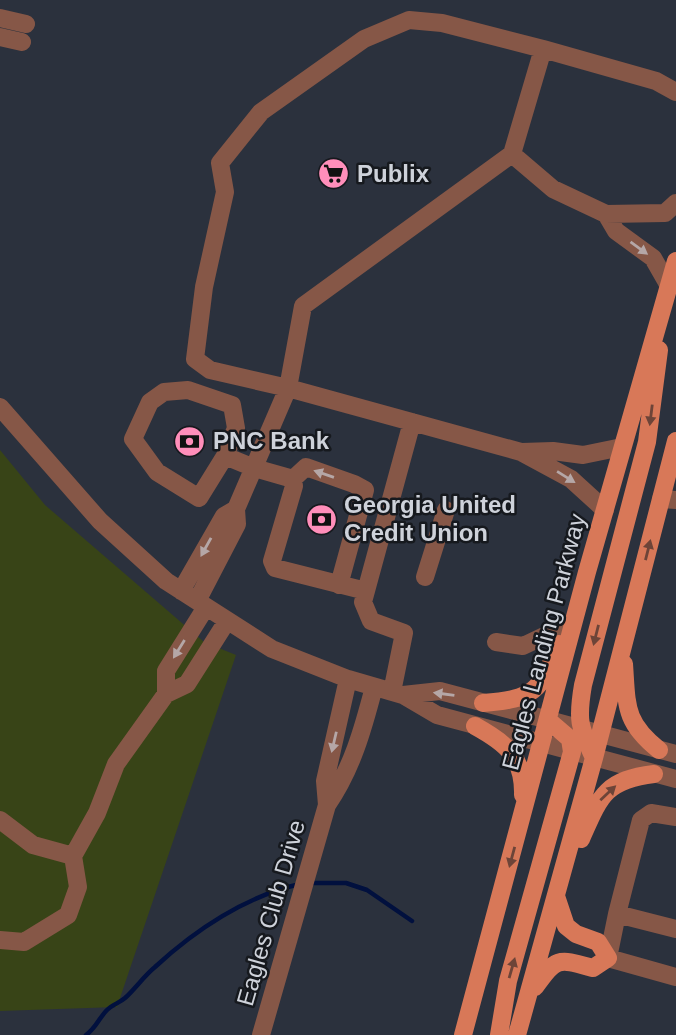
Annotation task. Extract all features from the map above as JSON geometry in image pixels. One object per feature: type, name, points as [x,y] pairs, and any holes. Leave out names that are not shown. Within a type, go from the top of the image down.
[{"type":"main road","name":"Eagles Landing Parkway","points":[[463,1035],[604,510],[676,261]]},
{"type":"main road","points":[[594,758],[581,729],[578,712],[647,442],[667,292]]},
{"type":"main road","points":[[517,1035],[623,646],[668,500],[676,441]]},
{"type":"main road","points":[[482,703],[513,701],[532,692],[549,670],[587,572]]},
{"type":"main road","points":[[623,646],[628,714],[644,738],[667,752]]},
{"type":"main road","points":[[499,1035],[508,981],[572,752],[570,739],[549,721]]},
{"type":"main road","points":[[475,726],[497,738],[512,753],[522,770],[522,818]]},
{"type":"main road","points":[[528,995],[551,965],[565,960],[593,968],[608,958],[598,942],[576,934],[565,926],[556,897],[598,802],[608,790],[627,778],[654,774]]},
{"type":"street","points":[[0,18],[26,24]]},
{"type":"street","points":[[604,510],[571,479],[522,452],[288,388],[210,370],[195,359],[204,287],[225,192],[220,163],[261,112],[364,40],[409,20],[442,23],[543,49],[656,81],[676,92]]},
{"type":"street","points":[[0,37],[22,42]]},
{"type":"street","points":[[166,694],[166,671],[201,604],[237,524],[236,509],[288,388],[303,306],[512,153],[543,49]]},
{"type":"street","points":[[656,81],[676,80]]},
{"type":"street","points":[[512,153],[553,189],[606,214],[665,213],[676,203]]},
{"type":"street","points":[[606,214],[616,231],[653,258],[667,292]]},
{"type":"street","points":[[188,390],[232,405],[236,428],[225,456],[199,498],[157,472],[133,439],[150,402],[164,392],[188,390]]},
{"type":"street","points":[[0,407],[100,520],[166,581],[272,649],[348,679],[390,692],[437,715],[676,779]]},
{"type":"street","points":[[327,805],[342,784],[358,745],[390,692],[404,633],[371,621],[363,602],[412,422]]},
{"type":"street","points":[[522,452],[583,454],[622,447]]},
{"type":"street","points":[[225,456],[293,479]]},
{"type":"street","points":[[339,584],[365,491],[354,484],[306,467],[293,479],[272,561],[275,568],[366,591]]},
{"type":"street","points":[[181,591],[224,516],[236,509]]},
{"type":"street","points":[[425,577],[446,510]]},
{"type":"street","points":[[0,940],[24,942],[68,915],[78,887],[74,856],[96,813],[116,764],[166,694],[187,684],[227,621]]},
{"type":"street","points":[[496,642],[523,646],[566,625]]},
{"type":"street","points":[[327,805],[325,781],[348,679]]},
{"type":"street","points":[[390,692],[440,691],[667,752]]},
{"type":"street","name":"Eagles Club Drive","points":[[261,1035],[327,805]]},
{"type":"street","points":[[676,817],[651,813],[641,820],[608,958],[676,978]]},
{"type":"street","points":[[0,820],[33,845],[74,856]]},
{"type":"street","points":[[617,914],[676,929]]},
{"type":"green space","points":[[0,450],[45,505],[204,642],[236,655],[117,1007],[0,1011]]},
{"type":"waterway","points":[[308,883],[346,883],[367,890],[412,921]]},
{"type":"waterway","points":[[86,1035],[107,1010],[125,998],[170,953],[204,928],[260,897],[300,884]]},
{"type":"place","name":"Publix","points":[[334,174]]},
{"type":"place","name":"PNC Bank","points":[[190,441]]},
{"type":"place","name":"Georgia United Credit Union","points":[[321,519]]}]
